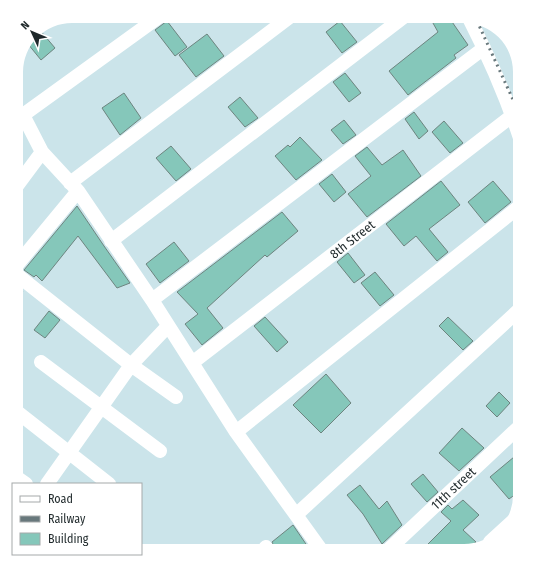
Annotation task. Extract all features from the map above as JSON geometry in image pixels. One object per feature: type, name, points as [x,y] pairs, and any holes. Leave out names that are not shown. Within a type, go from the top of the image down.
[{"type":"street","points":[[23,116],[150,23]]},
{"type":"street","points":[[23,256],[74,187],[282,23]]},
{"type":"street","points":[[112,242],[396,23]]},
{"type":"street","points":[[472,24],[513,115]]},
{"type":"street","points":[[152,300],[484,48]]},
{"type":"street","name":"8th Street","points":[[192,363],[513,115]]},
{"type":"street","points":[[23,123],[42,152],[74,187],[152,300],[236,432],[317,544]]},
{"type":"street","points":[[23,178],[42,152]]},
{"type":"street","points":[[236,432],[513,212]]},
{"type":"street","points":[[23,280],[131,365],[176,397]]},
{"type":"street","points":[[296,515],[513,314]]},
{"type":"street","points":[[47,483],[131,365],[168,326]]},
{"type":"street","points":[[41,362],[160,450]]},
{"type":"street","points":[[23,416],[108,483]]},
{"type":"street","name":"11th street","points":[[394,544],[513,433]]},
{"type":"building","points":[[164,23],[169,23],[187,47],[175,56],[155,30]]},
{"type":"building","points":[[337,23],[342,23],[357,42],[342,53],[326,32]]},
{"type":"building","points":[[433,23],[453,23],[468,45],[454,55],[456,58],[408,95],[389,71],[438,32]]},
{"type":"building","points":[[207,34],[224,56],[196,77],[179,55]]},
{"type":"building","points":[[34,52],[50,52],[41,60]]},
{"type":"building","points":[[345,73],[361,93],[349,102],[333,82]]},
{"type":"building","points":[[124,93],[141,118],[120,135],[102,108]]},
{"type":"building","points":[[240,97],[258,118],[245,127],[228,107]]},
{"type":"building","points":[[414,112],[428,131],[419,139],[405,119]]},
{"type":"building","points":[[344,120],[356,135],[343,144],[331,130]]},
{"type":"building","points":[[444,121],[463,143],[450,153],[432,132]]},
{"type":"building","points":[[300,137],[322,160],[296,180],[275,156],[288,145],[290,147]]},
{"type":"building","points":[[171,146],[191,169],[176,181],[156,158]]},
{"type":"building","points":[[367,147],[382,165],[403,150],[421,176],[367,217],[348,194],[371,176],[355,156]]},
{"type":"building","points":[[332,174],[346,192],[334,202],[319,184]]},
{"type":"building","points":[[441,181],[460,205],[429,229],[448,252],[437,261],[416,236],[404,246],[386,224]]},
{"type":"building","points":[[493,181],[511,202],[485,223],[468,202]]},
{"type":"building","points":[[77,206],[130,283],[117,288],[78,236],[42,281],[36,275],[34,277],[24,270]]},
{"type":"building","points":[[282,212],[298,231],[267,257],[265,255],[207,308],[223,328],[202,345],[185,324],[198,314],[177,292]]},
{"type":"building","points":[[174,242],[189,261],[160,283],[146,264]]},
{"type":"building","points":[[348,253],[365,275],[354,283],[337,262]]},
{"type":"building","points":[[375,272],[394,295],[380,306],[361,283]]},
{"type":"building","points":[[49,311],[60,320],[45,338],[34,330]]},
{"type":"building","points":[[265,317],[288,342],[277,352],[254,326]]},
{"type":"building","points":[[448,317],[473,341],[463,350],[439,326]]},
{"type":"building","points":[[326,374],[351,403],[321,433],[293,405]]},
{"type":"building","points":[[499,392],[510,403],[497,417],[486,406]]},
{"type":"building","points":[[462,428],[484,448],[459,471],[439,453]]},
{"type":"building","points":[[513,458],[513,496],[509,499],[490,477]]},
{"type":"building","points":[[423,474],[438,492],[427,502],[411,484]]},
{"type":"building","points":[[360,485],[379,509],[387,501],[402,525],[382,544],[363,514],[347,495]]},
{"type":"building","points":[[463,500],[479,515],[463,530],[476,542],[464,544],[428,544],[451,521],[441,512],[448,505],[452,509]]},
{"type":"building","points":[[293,525],[306,544],[273,544],[272,542]]},
{"type":"railway","points":[[479,26],[513,100]]}]
